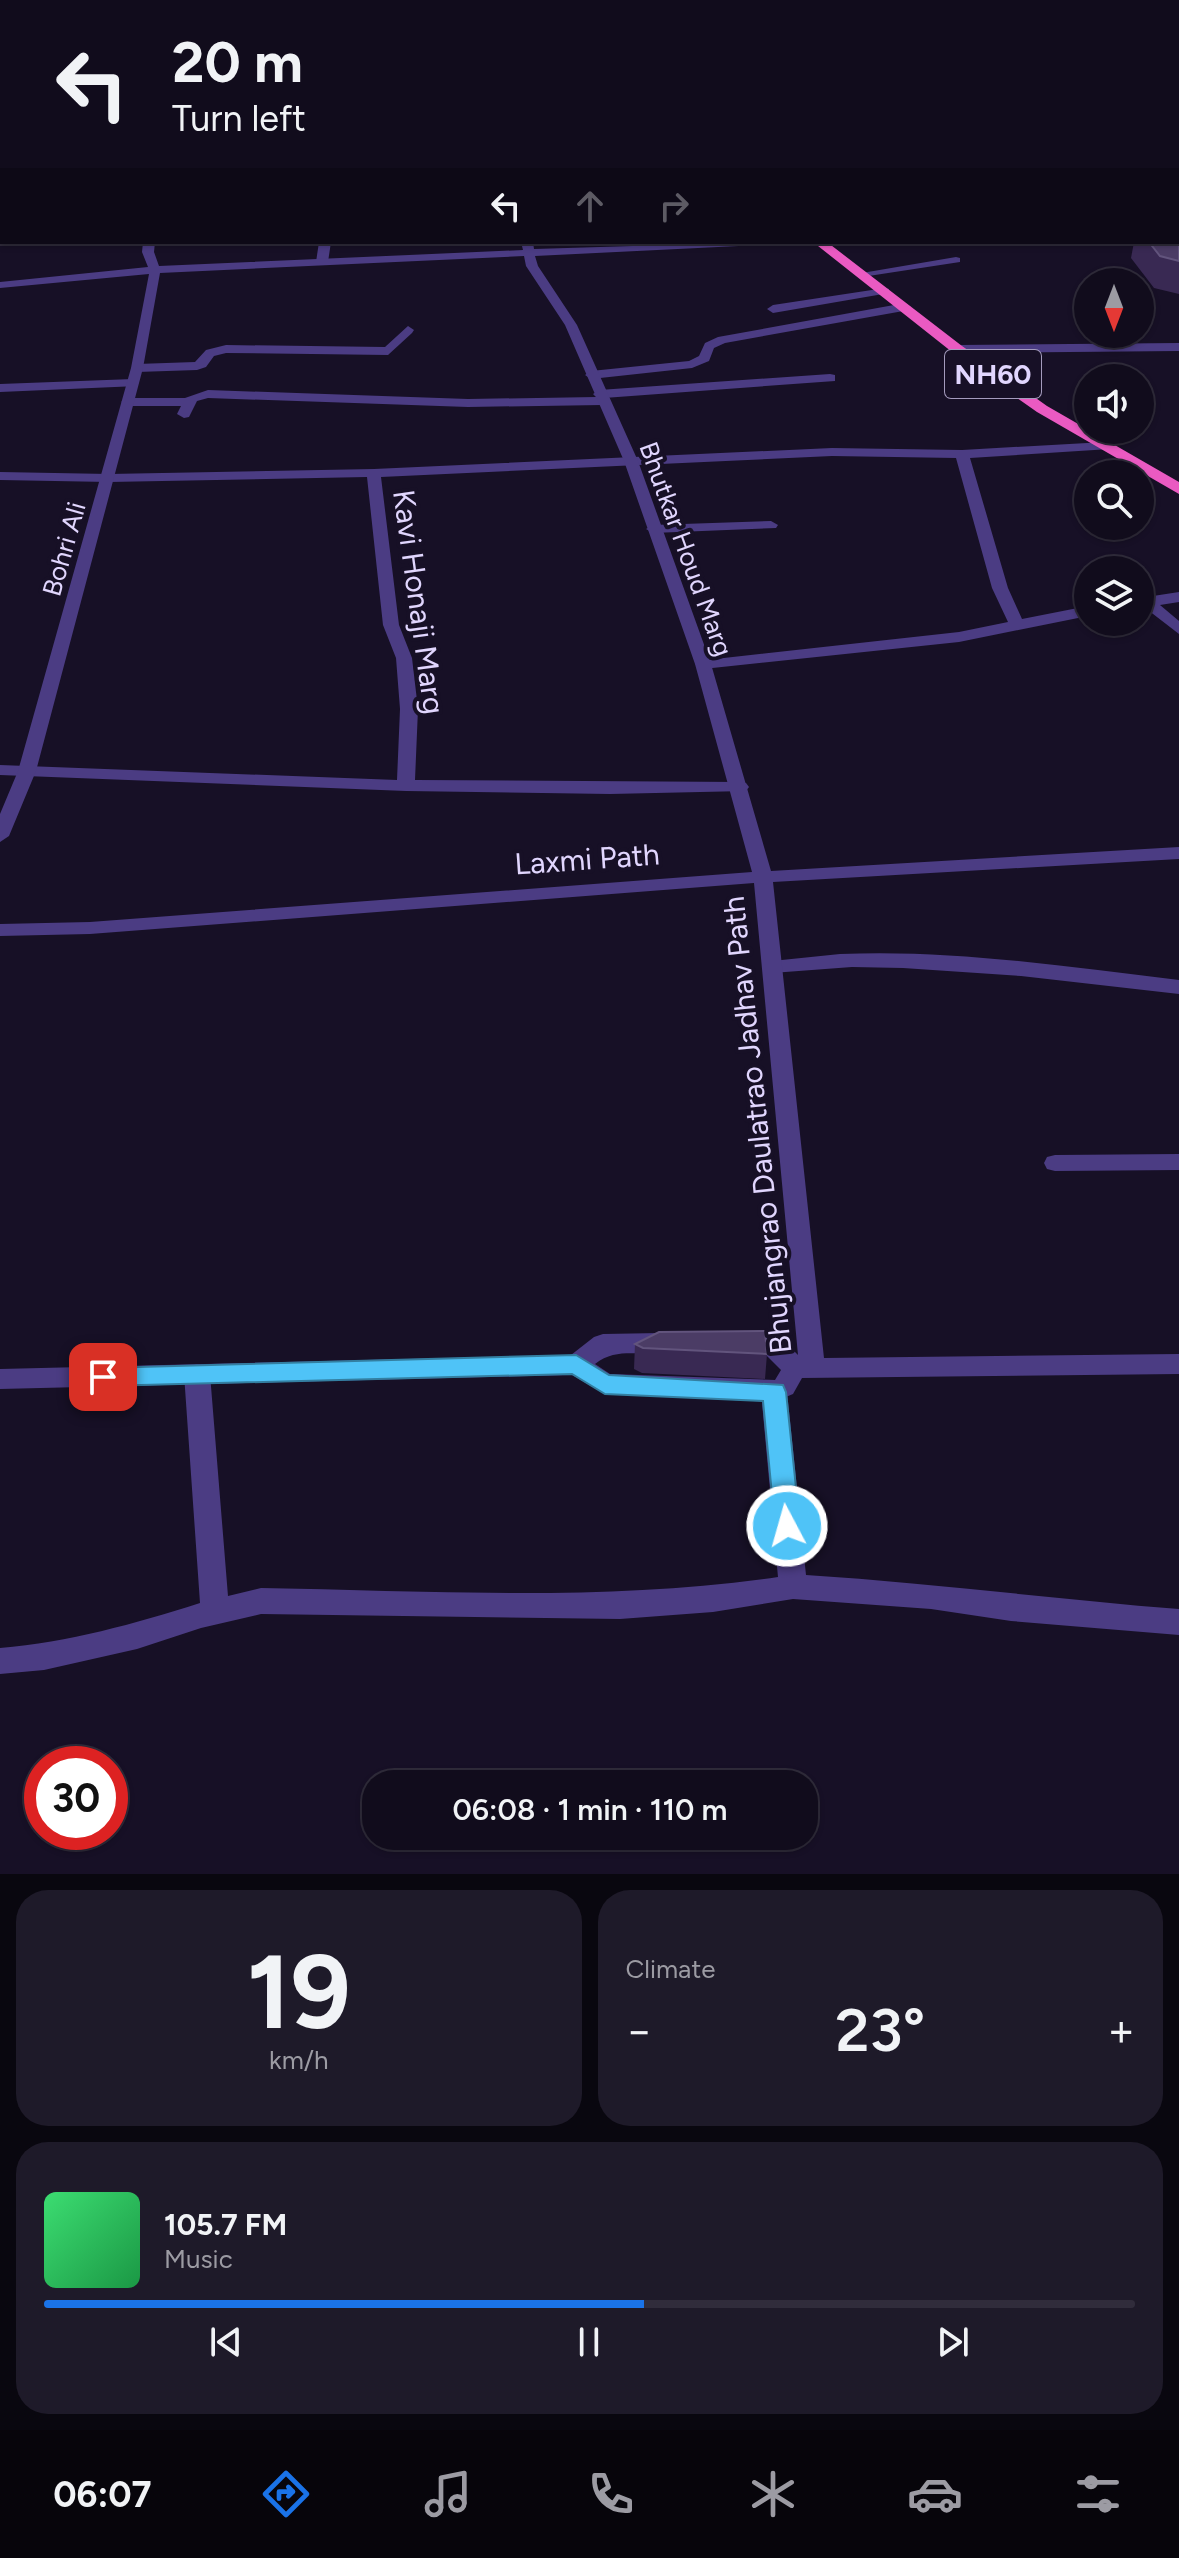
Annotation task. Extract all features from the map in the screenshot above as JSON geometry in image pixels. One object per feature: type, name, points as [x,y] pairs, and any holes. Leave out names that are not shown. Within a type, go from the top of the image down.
[{"type":"highway","name":"NH60","points":[[822,244],[957,349],[1042,409],[1179,489]]},
{"type":"street","points":[[149,244],[148,252],[155,270]]},
{"type":"street","points":[[322,262],[325,244]]},
{"type":"street","points":[[0,285],[155,270],[528,247],[667,244]]},
{"type":"street","name":"Bhutkar Houd Marg","points":[[528,247],[532,266],[571,325],[600,397],[631,461],[703,664],[763,877]]},
{"type":"street","points":[[862,274],[956,260]]},
{"type":"street","name":"Bohri Ali","points":[[0,836],[27,771],[109,478],[135,376],[155,270]]},
{"type":"street","points":[[773,309],[885,291]]},
{"type":"street","points":[[591,375],[692,364],[705,358],[709,346],[722,340],[905,307]]},
{"type":"street","points":[[0,388],[135,376],[197,366],[210,353],[226,349],[388,351],[408,330]]},
{"type":"street","points":[[957,349],[1179,347]]},
{"type":"street","points":[[128,402],[187,408],[192,398],[208,394],[468,403],[600,397],[830,378]]},
{"type":"street","points":[[0,476],[109,478],[374,473],[832,452],[962,454],[1105,446]]},
{"type":"street","points":[[962,454],[1000,588],[1018,627]]},
{"type":"street","name":"Kavi Honaji Marg","points":[[374,473],[391,625],[404,658],[409,709],[406,786]]},
{"type":"street","points":[[653,529],[771,525]]},
{"type":"street","points":[[1154,601],[1179,597]]},
{"type":"street","points":[[1154,610],[1179,629]]},
{"type":"street","points":[[703,664],[869,648],[1018,627],[1074,614]]},
{"type":"street","points":[[0,770],[71,776],[406,786],[626,790],[740,787]]},
{"type":"street","name":"Laxmi Path","points":[[0,930],[90,928],[763,877],[1179,853]]},
{"type":"street","name":"Bhujangrao Daulatrao Jadhav Path","points":[[763,877],[804,1367]]},
{"type":"street","points":[[772,967],[860,960],[943,963],[1179,987]]},
{"type":"street","points":[[1055,1163],[1179,1162]]},
{"type":"street","points":[[576,1365],[603,1344],[679,1343]]},
{"type":"street","points":[[709,1343],[770,1343],[804,1367],[1179,1364]]},
{"type":"street","points":[[0,1379],[576,1365],[605,1384],[774,1392],[784,1387],[804,1367]]},
{"type":"street","points":[[197,1374],[215,1612]]},
{"type":"street","points":[[774,1392],[793,1587]]},
{"type":"street","points":[[0,1661],[44,1657],[121,1640],[261,1601],[620,1606],[713,1599],[793,1587],[931,1596],[1011,1608],[1179,1622]]},
{"type":"building","points":[[1151,244],[1179,244],[1179,261],[1160,256]]},
{"type":"building","points":[[765,1331],[767,1354],[643,1348],[635,1344],[659,1332]]},
{"type":"route","points":[[103,1377],[576,1365],[605,1384],[774,1392],[787,1526]]}]
